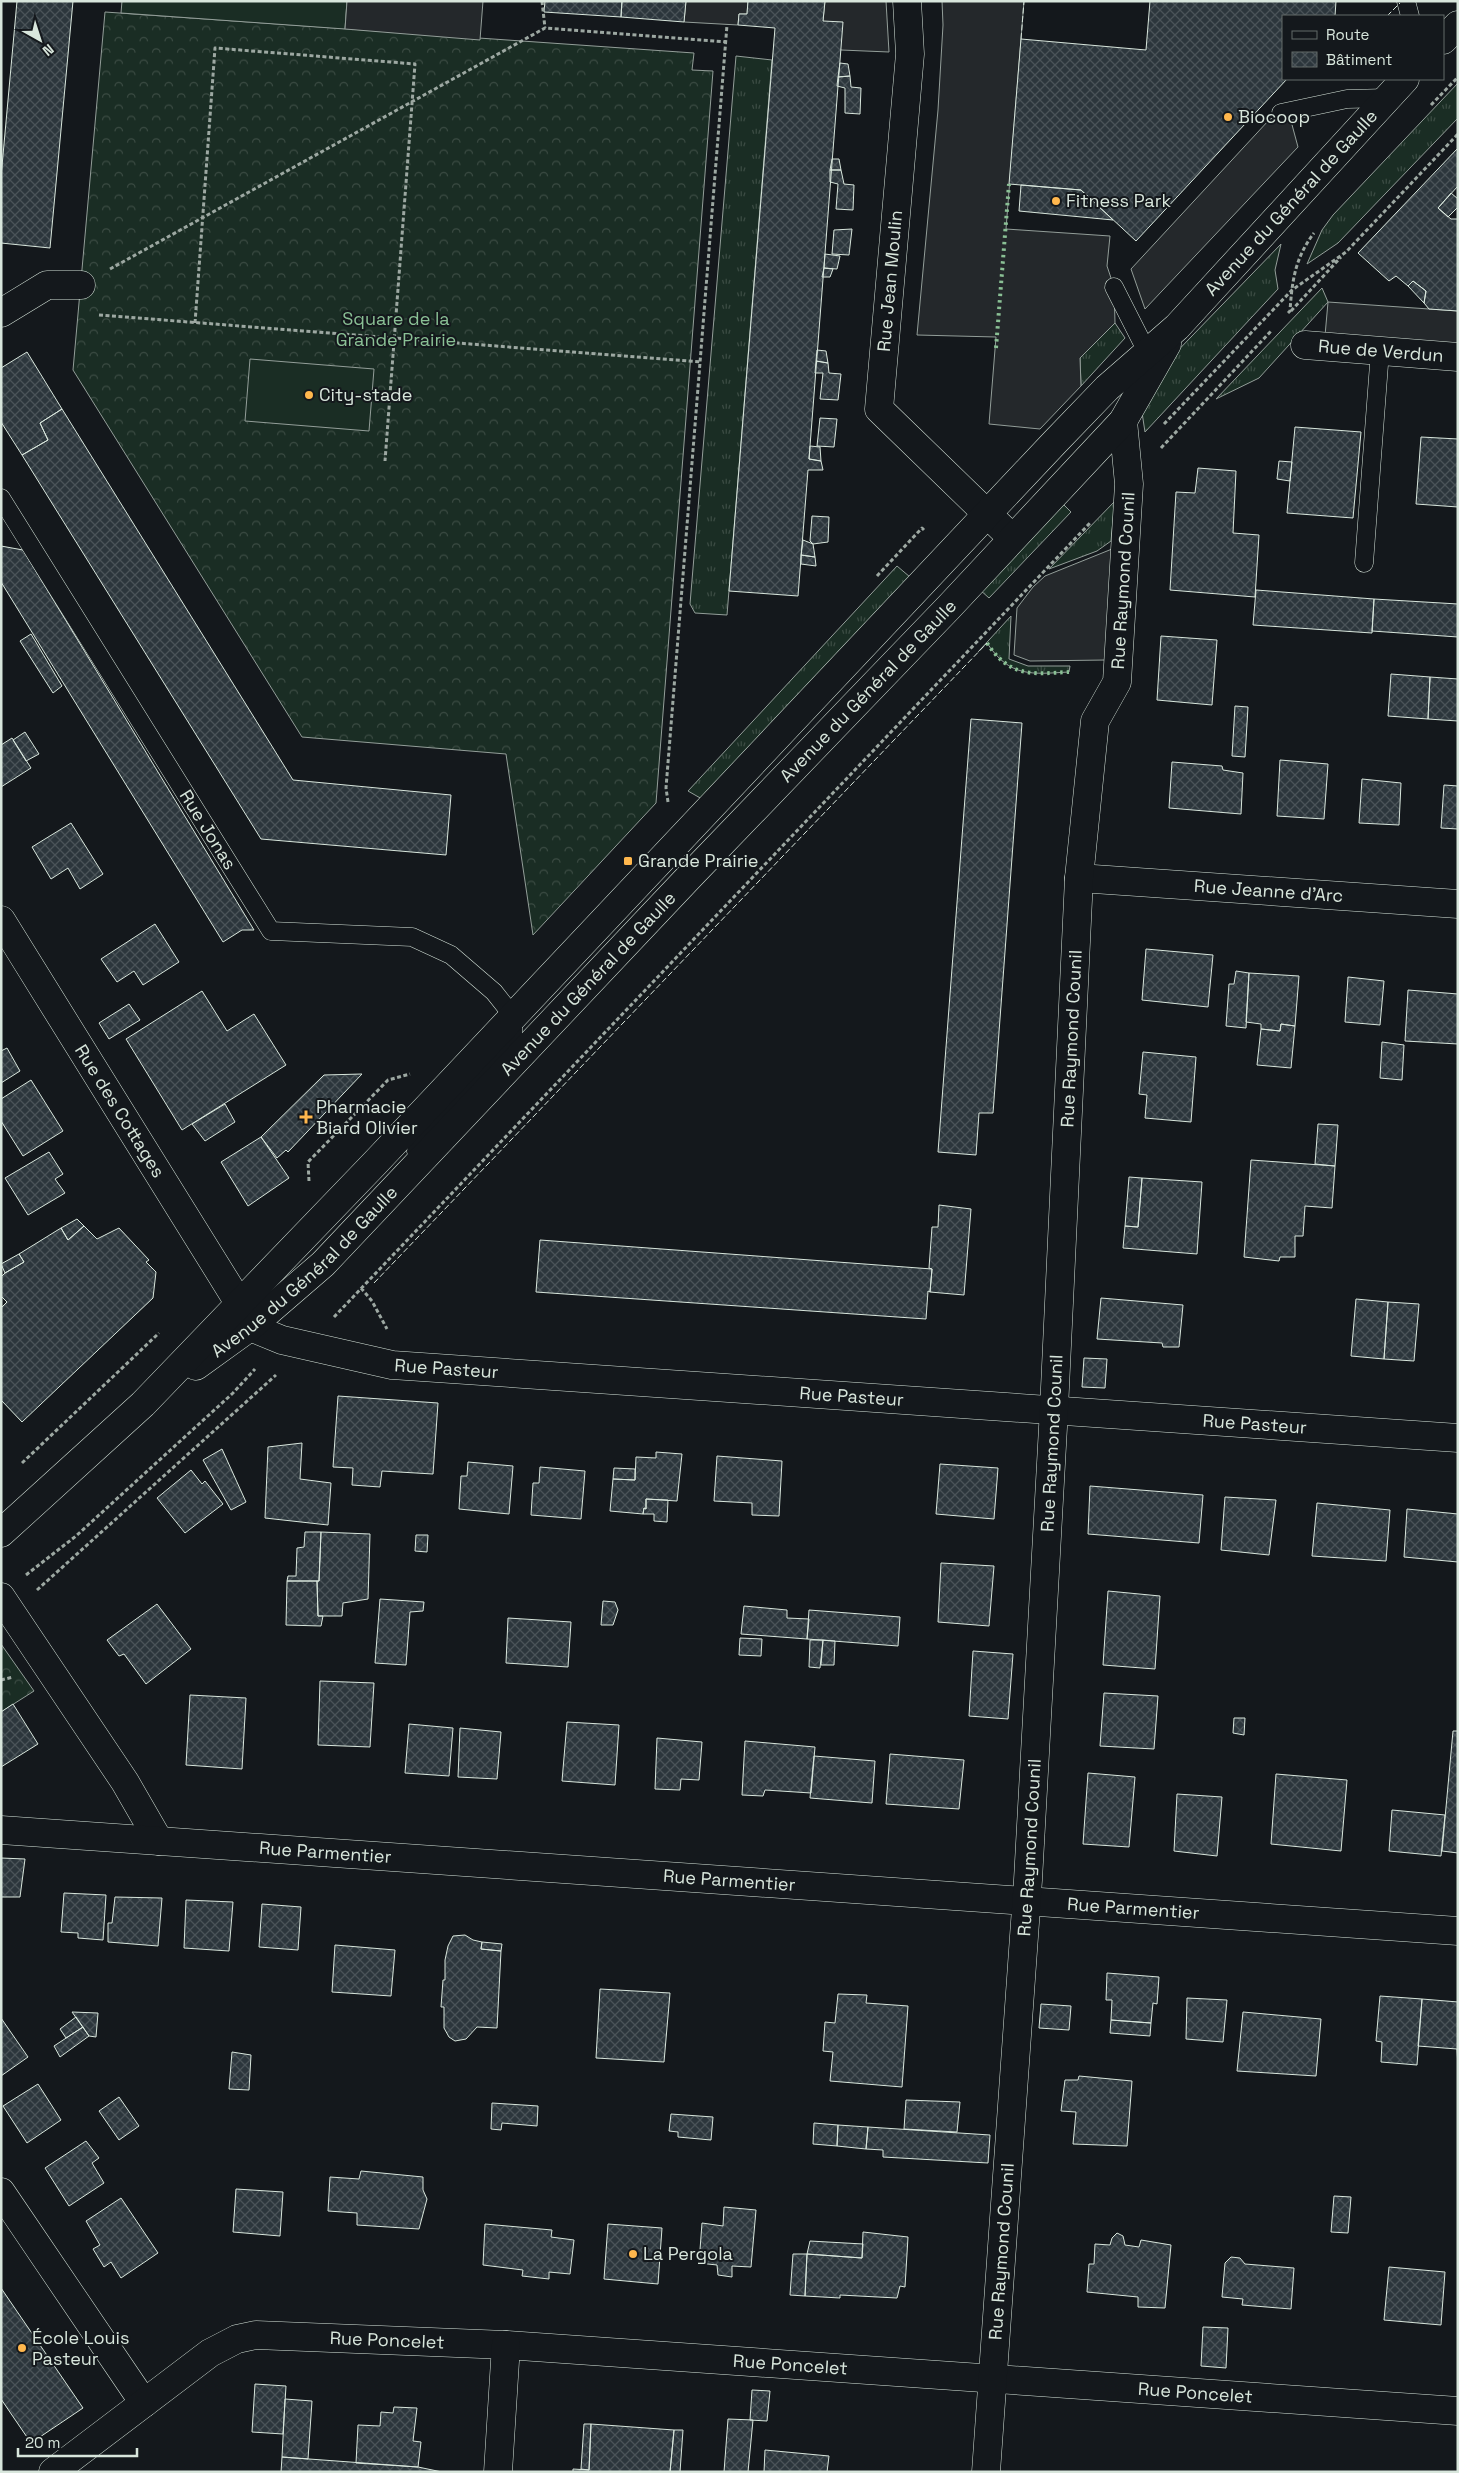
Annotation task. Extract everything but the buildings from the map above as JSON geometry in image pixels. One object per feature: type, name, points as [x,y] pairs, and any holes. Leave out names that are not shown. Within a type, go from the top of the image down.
[{"type":"street","name":"Rue Jean Moulin","points":[[907,1],[910,54],[879,409],[987,514]]},
{"type":"street","points":[[1444,39],[1458,25]]},
{"type":"street","name":"Avenue du Général de Gaulle","points":[[1,1533],[142,1404],[375,1163],[1107,388],[1177,327],[1405,80]]},
{"type":"street","points":[[1,313],[47,285],[81,285]]},
{"type":"street","name":"Avenue du Général de Gaulle","points":[[142,1404],[250,1327],[323,1264],[366,1220],[1123,421],[1177,327]]},
{"type":"street","name":"Rue de Verdun","points":[[1305,345],[1458,357]]},
{"type":"street","name":"Rue Raymond Counil","points":[[986,2472],[1027,1900],[1054,1409],[1079,878],[1095,721],[1117,682],[1129,484],[1123,421]]},
{"type":"street","points":[[987,514],[1012,538]]},
{"type":"street","name":"Rue Jeanne d'Arc","points":[[1079,878],[1458,904]]},
{"type":"street","name":"Rue des Cottages","points":[[1,920],[239,1303]]},
{"type":"street","name":"Rue Pasteur","points":[[250,1327],[282,1340],[392,1364],[1458,1438]]},
{"type":"street","points":[[1,1597],[125,1782],[158,1841]]},
{"type":"street","name":"Rue Parmentier","points":[[1,1830],[1458,1931]]},
{"type":"street","points":[[1,2192],[144,2403]]},
{"type":"street","name":"Rue Poncelet","points":[[53,2472],[210,2353],[237,2339],[256,2335],[506,2345],[1458,2411]]},
{"type":"street","points":[[498,2472],[506,2345]]},
{"type":"lane","points":[[1406,1],[1410,15]]},
{"type":"lane","points":[[1282,113],[1347,99],[1387,98]]},
{"type":"lane","points":[[1114,287],[1147,352]]},
{"type":"lane","points":[[1364,563],[1380,351]]},
{"type":"lane","name":"Rue Jonas","points":[[1,498],[271,931],[412,937],[451,954],[494,992],[513,1016]]},
{"type":"lane","points":[[366,1220],[436,1122],[513,1040],[513,1016]]},
{"type":"path","points":[[542,1],[545,28]]},
{"type":"path","points":[[668,808],[666,788],[727,25]]},
{"type":"path","points":[[81,285],[545,28],[727,42]]},
{"type":"path","points":[[195,323],[215,48],[415,64],[385,462]]},
{"type":"path","points":[[1431,106],[1458,77]]},
{"type":"path","points":[[1290,311],[1293,274],[1308,242],[1318,228]]},
{"type":"path","points":[[1285,316],[1346,252]]},
{"type":"path","points":[[98,315],[701,362]]},
{"type":"path","points":[[331,1320],[1129,484],[1273,329]]},
{"type":"path","points":[[361,1288],[380,1314],[390,1338]]},
{"type":"path","points":[[16,1469],[160,1332]]},
{"type":"path","points":[[31,1596],[276,1375]]},
{"type":"green space","points":[[122,1],[347,1],[345,29],[121,13]]},
{"type":"green space","name":"Square de la Grande Prairie","points":[[105,12],[694,53],[692,70],[713,71],[656,803],[533,935],[506,754],[302,737],[73,370]]},
{"type":"green space","points":[[736,56],[772,60],[727,615],[695,613],[690,604]]},
{"type":"green space","points":[[1458,83],[1458,118],[1338,243],[1307,264],[1322,230],[1333,215]]},
{"type":"green space","points":[[1281,244],[1275,270],[1278,289],[1145,432],[1141,406],[1162,367]]},
{"type":"green space","points":[[1322,288],[1328,302],[1259,378],[1216,399]]},
{"type":"green space","points":[[1115,323],[1125,338],[1081,386],[1080,358],[1074,325],[1094,344]]},
{"type":"green space","name":"City-stade","points":[[250,359],[374,369],[369,431],[245,421]]},
{"type":"green space","points":[[1115,501],[1111,541],[1097,551],[1049,569]]},
{"type":"green space","points":[[1062,503],[1071,512],[989,598],[979,589]]},
{"type":"green space","points":[[897,566],[910,577],[702,799],[688,791]]},
{"type":"green space","points":[[1011,616],[1009,659],[1028,666],[1070,666],[1069,672],[1033,673],[1013,668],[1004,663],[987,643],[978,652]]},
{"type":"green space","points":[[1,1644],[34,1691],[1,1712]]},
{"type":"shaded area","points":[[347,1],[483,1],[480,40],[345,29]]},
{"type":"shaded area","points":[[686,1],[748,1],[747,14],[739,14],[738,25],[684,22]]},
{"type":"shaded area","points":[[825,1],[886,1],[889,52],[841,50],[823,21]]},
{"type":"shaded area","points":[[942,1],[1024,1],[1006,229],[1110,236],[1107,266],[1114,287],[1115,323],[1080,358],[1081,386],[1040,429],[989,424],[996,337],[917,335],[938,110],[943,25]]},
{"type":"shaded area","points":[[1281,113],[1291,121],[1298,147],[1145,309],[1131,269],[1269,120]]},
{"type":"shaded area","points":[[1328,302],[1458,311],[1458,357],[1324,347]]},
{"type":"shaded area","points":[[1112,549],[1106,660],[1030,661],[1014,655],[1017,608],[1033,587],[1045,576]]},
{"type":"hedge","points":[[996,348],[1009,184]]},
{"type":"hedge","points":[[987,643],[1004,663],[1013,668],[1033,673],[1069,672]]},
{"type":"fence","points":[[1021,39],[1024,1]]},
{"type":"fence","points":[[1388,15],[1400,3]]},
{"type":"fence","points":[[374,1283],[987,643]]},
{"type":"place","name":"Biocoop","points":[[1228,117]]},
{"type":"place","name":"Fitness Park","points":[[1056,201]]},
{"type":"place","name":"City-stade","points":[[309,395]]},
{"type":"place","name":"Grande Prairie","points":[[628,861]]},
{"type":"place","name":"Pharmacie Biard Olivier","points":[[306,1117]]},
{"type":"place","name":"La Pergola","points":[[633,2254]]},
{"type":"place","name":"École Louis Pasteur","points":[[22,2348]]}]
